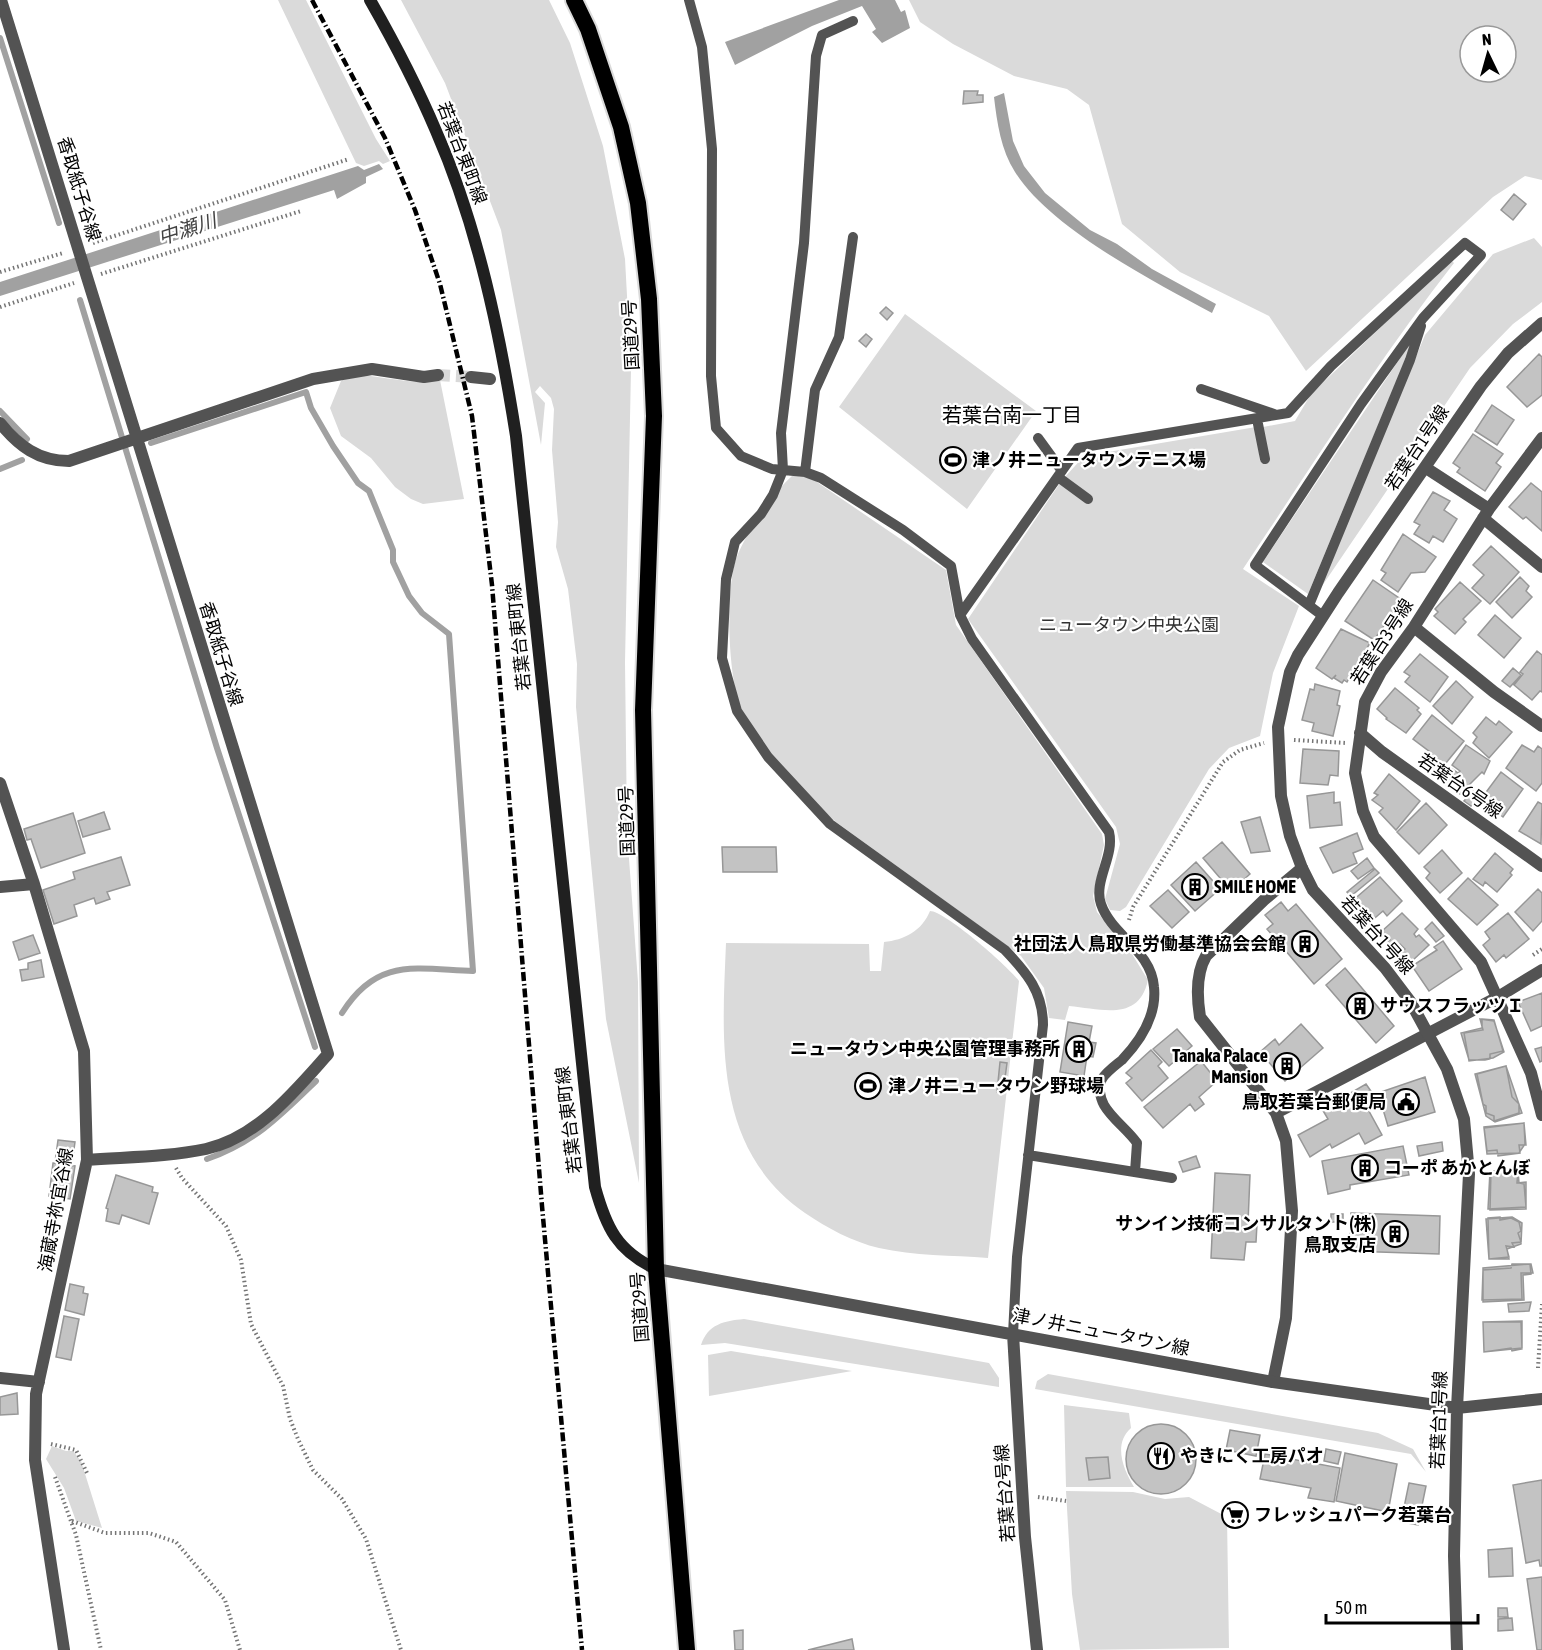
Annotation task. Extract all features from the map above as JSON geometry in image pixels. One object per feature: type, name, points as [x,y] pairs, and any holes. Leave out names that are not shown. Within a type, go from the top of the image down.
[{"type":"highway","name":"国道29号","points":[[574,0],[588,29],[621,127],[638,203],[649,299],[654,416],[642,710],[656,1269],[687,1650]]},
{"type":"main road","name":"若葉台東町線","points":[[370,0],[437,132],[465,212],[488,291],[507,378],[516,436],[594,1187],[604,1218],[618,1243],[637,1260],[656,1269]]},
{"type":"street","name":"香取紙子谷線","points":[[1,0],[328,1054],[273,1112],[243,1133],[207,1149],[87,1160]]},
{"type":"street","name":"若葉台1号線","points":[[1457,1650],[1454,1556],[1457,1408],[1468,1174],[1464,1119],[1447,1069],[1410,1001],[1384,968],[1313,890],[1302,868],[1290,836],[1281,796],[1278,727],[1290,672],[1323,616],[1481,386],[1508,353],[1542,323]]},
{"type":"street","points":[[0,423],[18,444],[31,453],[55,461],[69,461],[313,379],[372,369],[424,377],[438,375]]},
{"type":"street","points":[[471,376],[489,379]]},
{"type":"street","name":"若葉台3号線","points":[[1542,438],[1486,514],[1414,627],[1381,672],[1365,702],[1355,773],[1363,811],[1374,837],[1481,962],[1531,1072],[1542,1115]]},
{"type":"street","points":[[1426,468],[1486,514],[1542,567]]},
{"type":"street","points":[[1414,627],[1494,692],[1542,726]]},
{"type":"street","name":"若葉台6号線","points":[[1359,738],[1542,866]]},
{"type":"street","name":"海蔵寺祢宜谷線","points":[[0,783],[34,884],[84,1051],[87,1160],[36,1394],[39,1460],[64,1650]]},
{"type":"street","points":[[1273,1382],[1286,1318],[1292,1211],[1286,1141],[1276,1113],[1200,1017],[1197,1002],[1200,971],[1206,956],[1264,900],[1302,868]]},
{"type":"street","points":[[0,887],[34,884]]},
{"type":"street","points":[[1276,1113],[1498,997],[1542,970]]},
{"type":"street","name":"津ノ井ニュータウン線","points":[[656,1269],[1273,1382],[1457,1408],[1542,1399]]},
{"type":"street","name":"若葉台2号線","points":[[1013,1334],[1022,1494],[1037,1650]]},
{"type":"street","points":[[0,1378],[39,1382]]},
{"type":"lane","points":[[689,0],[702,47],[712,149],[711,376],[716,428],[741,456],[772,469],[805,472],[821,478],[903,530],[951,566],[960,615],[972,639],[1109,832],[1110,852],[1099,893],[1101,904],[1141,955],[1150,970],[1154,988],[1152,1009],[1142,1036],[1102,1078],[1099,1089],[1103,1104],[1137,1143],[1135,1172]]},
{"type":"lane","points":[[853,21],[822,35],[816,56],[804,243],[781,434],[783,470],[761,514],[735,542],[726,579],[723,658],[737,711],[768,757],[830,824],[1005,950],[1024,969],[1035,985],[1043,1010],[1043,1025],[1013,1299],[1013,1334]]},
{"type":"lane","points":[[805,472],[815,390],[839,337],[853,237]]},
{"type":"lane","points":[[960,615],[1078,448],[1288,413],[1340,358],[1465,243],[1481,255],[1424,318],[1361,404],[1255,565],[1323,616]]},
{"type":"lane","points":[[1309,605],[1410,360],[1424,318]]},
{"type":"lane","points":[[1201,389],[1277,415]]},
{"type":"lane","points":[[1257,418],[1265,459]]},
{"type":"lane","points":[[1038,438],[1060,474],[1088,499]]},
{"type":"lane","points":[[1028,1155],[1172,1178]]},
{"type":"path","points":[[0,272],[80,250],[349,159]]},
{"type":"path","points":[[0,307],[87,276],[301,211]]},
{"type":"path","points":[[1293,740],[1359,738]]},
{"type":"path","points":[[1124,935],[1133,907],[1223,762],[1240,750],[1264,743]]},
{"type":"path","points":[[167,1153],[182,1178],[226,1226],[241,1260],[251,1324],[283,1386],[290,1419],[298,1439],[314,1470],[342,1499],[366,1539],[401,1650]]},
{"type":"path","points":[[1538,1368],[1542,1304]]},
{"type":"path","points":[[87,1473],[76,1450],[63,1448],[59,1444],[53,1443],[39,1460],[59,1486],[72,1521],[101,1650]]},
{"type":"path","points":[[1022,1494],[1066,1501]]},
{"type":"path","points":[[72,1521],[105,1533],[149,1533],[176,1542],[225,1600],[240,1650]]},
{"type":"green space","points":[[278,0],[306,0],[376,139],[390,161],[383,164],[379,161],[364,166],[356,163]]},
{"type":"green space","points":[[401,0],[549,0],[570,43],[603,146],[625,259],[631,369],[625,662],[627,831],[638,982],[639,1183],[606,1019],[576,707],[577,664],[568,589],[556,547],[558,522],[552,450],[554,409],[551,398],[540,386],[535,392],[545,403],[541,445],[501,230],[445,83]]},
{"type":"green space","points":[[909,0],[1542,0],[1542,180],[1525,176],[1493,197],[1306,371],[1269,316],[1180,272],[1122,224],[1089,105],[1067,89],[1014,76],[953,44],[920,22]]},
{"type":"green space","points":[[1534,238],[1542,247],[1542,302],[1513,324],[1470,368],[1320,589],[1425,335],[1493,254]]},
{"type":"green space","name":"ニュータウン中央公園","points":[[1451,260],[1454,263],[1372,375],[1243,569],[1299,606],[1273,673],[1260,736],[1229,748],[1209,769],[1126,907],[1120,911],[1110,910],[1105,899],[1120,844],[1116,827],[968,619],[1060,483],[1088,504],[1093,498],[1065,477],[1084,456],[1256,427],[1260,461],[1268,460],[1263,427],[1295,421],[1311,394]]},
{"type":"green space","name":"津ノ井ニュータウンテニス場","points":[[905,314],[1036,411],[967,509],[839,407]]},
{"type":"green space","points":[[1415,336],[1308,594],[1263,562]]},
{"type":"green space","points":[[350,375],[417,382],[440,380],[464,499],[423,504],[411,499],[395,487],[371,458],[341,436],[330,408],[341,381]]},
{"type":"green space","points":[[792,476],[803,476],[814,480],[946,570],[956,625],[1102,834],[1104,845],[1093,896],[1097,912],[1132,954],[1148,980],[1143,993],[1136,1002],[1118,1010],[1069,1006],[1065,1020],[1049,1018],[1044,988],[1021,956],[836,822],[783,769],[748,723],[741,709],[733,677],[729,613],[733,574],[736,559],[752,526],[776,493]]},
{"type":"green space","name":"津ノ井ニュータウン野球場","points":[[930,911],[938,913],[962,929],[1019,981],[988,1258],[892,1251],[850,1238],[813,1219],[775,1187],[753,1158],[739,1126],[730,1091],[725,1055],[724,1018],[726,943],[869,944],[870,971],[881,971],[884,942],[912,933],[927,918]]},
{"type":"green space","points":[[744,1319],[989,1363],[999,1378],[999,1387],[725,1343],[701,1345],[712,1328],[730,1321]]},
{"type":"green space","points":[[731,1351],[852,1371],[709,1396],[708,1355]]},
{"type":"green space","points":[[1048,1374],[1378,1433],[1413,1449],[1426,1472],[1411,1454],[1035,1389],[1037,1381]]},
{"type":"green space","points":[[1064,1405],[1129,1413],[1131,1428],[1122,1441],[1121,1449],[1123,1465],[1134,1487],[1066,1487]]},
{"type":"green space","points":[[52,1446],[73,1451],[81,1461],[102,1528],[76,1521],[64,1488],[46,1459]]},
{"type":"green space","points":[[1066,1491],[1133,1492],[1165,1499],[1189,1497],[1227,1517],[1229,1648],[1080,1650],[1072,1594]]},
{"type":"water","points":[[839,0],[895,0],[901,12],[905,10],[910,28],[882,43],[872,32],[876,29],[862,6],[812,26],[735,65],[725,42]]},
{"type":"water","points":[[1004,93],[1013,141],[1024,166],[1045,193],[1090,230],[1117,244],[1152,269],[1216,304],[1212,313],[1105,252],[1053,214],[1031,193],[1010,164],[1000,136],[994,97]]},
{"type":"water","name":"中瀬川","points":[[379,164],[383,169],[366,177],[366,183],[337,199],[334,190],[0,296],[0,282],[358,166],[364,170]]},
{"type":"building","points":[[964,91],[978,91],[977,95],[983,95],[983,102],[963,104]]},
{"type":"building","points":[[1514,194],[1526,204],[1513,220],[1501,210]]},
{"type":"building","points":[[886,307],[893,313],[887,320],[880,313]]},
{"type":"building","points":[[866,334],[872,339],[866,347],[859,341]]},
{"type":"building","points":[[1539,354],[1542,357],[1542,395],[1527,407],[1507,387]]},
{"type":"building","points":[[1492,405],[1514,420],[1497,445],[1475,431]]},
{"type":"building","points":[[1473,434],[1503,454],[1496,463],[1501,467],[1485,491],[1457,472],[1460,468],[1453,463]]},
{"type":"building","points":[[1531,483],[1542,492],[1542,531],[1526,517],[1523,519],[1509,507]]},
{"type":"building","points":[[1433,492],[1450,501],[1444,510],[1457,519],[1443,542],[1433,536],[1429,543],[1414,534],[1420,525],[1414,522]]},
{"type":"building","points":[[1403,534],[1436,557],[1425,572],[1411,573],[1398,592],[1381,580],[1386,573],[1381,570]]},
{"type":"building","points":[[1491,546],[1519,572],[1490,604],[1472,588],[1484,575],[1473,565]]},
{"type":"building","points":[[1520,577],[1529,586],[1526,591],[1532,597],[1512,618],[1496,602]]},
{"type":"building","points":[[1373,580],[1402,600],[1374,640],[1345,621]]},
{"type":"building","points":[[1460,582],[1481,601],[1463,619],[1466,622],[1455,634],[1434,616],[1438,612],[1435,609]]},
{"type":"building","points":[[1495,615],[1521,638],[1504,658],[1478,635]]},
{"type":"building","points":[[1341,629],[1370,643],[1347,682],[1344,680],[1342,683],[1334,678],[1336,675],[1332,679],[1316,668]]},
{"type":"building","points":[[1537,651],[1542,655],[1542,692],[1540,691],[1532,700],[1514,685],[1523,674],[1520,672]]},
{"type":"building","points":[[1420,654],[1448,677],[1430,702],[1405,682],[1410,676],[1404,672]]},
{"type":"building","points":[[1513,668],[1521,675],[1510,687],[1502,681]]},
{"type":"building","points":[[1456,681],[1473,697],[1452,724],[1433,706]]},
{"type":"building","points":[[1315,684],[1340,691],[1337,705],[1340,706],[1333,736],[1312,731],[1314,723],[1302,720],[1310,689],[1314,690]]},
{"type":"building","points":[[1395,688],[1419,708],[1417,710],[1421,714],[1406,733],[1386,719],[1377,709]]},
{"type":"building","points":[[1432,715],[1464,741],[1441,769],[1428,761],[1426,757],[1430,752],[1413,739]]},
{"type":"building","points":[[1486,717],[1496,725],[1499,721],[1512,732],[1489,758],[1473,743],[1477,737],[1473,733]]},
{"type":"building","points":[[1466,745],[1490,761],[1484,774],[1482,772],[1460,794],[1441,781],[1451,768],[1458,773],[1460,771],[1452,765]]},
{"type":"building","points":[[1522,745],[1534,752],[1538,746],[1542,749],[1542,783],[1536,791],[1506,768]]},
{"type":"building","points":[[1303,749],[1339,751],[1338,776],[1330,775],[1328,785],[1300,783]]},
{"type":"building","points":[[1501,772],[1523,789],[1503,817],[1494,810],[1492,812],[1481,799]]},
{"type":"building","points":[[1389,774],[1420,801],[1396,830],[1379,812],[1383,808],[1372,800],[1378,795],[1374,793]]},
{"type":"building","points":[[1473,791],[1479,796],[1471,806],[1464,801]]},
{"type":"building","points":[[1334,792],[1334,803],[1340,802],[1342,825],[1310,828],[1307,796]]},
{"type":"building","points":[[1538,802],[1542,804],[1541,844],[1519,831]]},
{"type":"building","points":[[1426,803],[1447,825],[1419,854],[1397,832]]},
{"type":"building","points":[[104,812],[110,829],[83,837],[78,821]]},
{"type":"building","points":[[73,813],[85,853],[41,868],[31,839],[27,840],[24,829]]},
{"type":"building","points":[[1260,817],[1270,851],[1251,853],[1241,822]]},
{"type":"building","points":[[1357,833],[1363,849],[1353,853],[1357,863],[1333,873],[1320,848]]},
{"type":"building","points":[[1222,842],[1250,874],[1231,891],[1203,858]]},
{"type":"building","points":[[722,847],[776,847],[777,872],[723,872]]},
{"type":"building","points":[[1442,850],[1462,873],[1440,893],[1426,878],[1430,873],[1424,867]]},
{"type":"building","points":[[1495,853],[1513,869],[1510,873],[1512,875],[1497,892],[1485,882],[1483,886],[1473,879]]},
{"type":"building","points":[[121,857],[130,885],[107,892],[110,899],[96,904],[94,898],[74,905],[77,916],[54,924],[43,890],[75,879],[73,872]]},
{"type":"building","points":[[1367,858],[1374,868],[1358,879],[1351,871]]},
{"type":"building","name":"SMILE HOME","points":[[1196,862],[1220,889],[1195,911],[1171,885]]},
{"type":"building","points":[[1375,869],[1379,873],[1351,896],[1347,892]]},
{"type":"building","points":[[1380,877],[1402,901],[1387,916],[1383,911],[1369,923],[1351,902]]},
{"type":"building","points":[[1468,878],[1498,905],[1477,925],[1448,899]]},
{"type":"building","points":[[1538,889],[1542,893],[1542,921],[1533,931],[1515,912]]},
{"type":"building","points":[[1168,890],[1189,912],[1172,928],[1150,906]]},
{"type":"building","name":"社団法人 鳥取県労働基準協会会館","points":[[1281,902],[1288,911],[1296,904],[1342,959],[1314,984],[1267,929],[1273,924],[1265,915]]},
{"type":"building","points":[[1402,913],[1418,929],[1414,934],[1416,937],[1419,935],[1429,945],[1411,962],[1402,952],[1405,949],[1400,944],[1394,950],[1387,942],[1390,940],[1381,932]]},
{"type":"building","points":[[1508,913],[1529,939],[1506,958],[1504,955],[1496,962],[1483,945],[1490,939],[1485,932]]},
{"type":"building","points":[[1432,922],[1444,936],[1436,942],[1425,929]]},
{"type":"building","points":[[33,935],[40,953],[19,960],[13,942]]},
{"type":"building","points":[[1443,941],[1462,969],[1429,991],[1412,966],[1437,950],[1434,947]]},
{"type":"building","points":[[41,960],[44,977],[22,981],[20,970],[28,969],[28,963]]},
{"type":"building","name":"サウスフラッツＩ","points":[[1345,968],[1394,1026],[1376,1043],[1326,985]]},
{"type":"building","points":[[1542,993],[1542,1026],[1531,1031],[1518,1002]]},
{"type":"building","points":[[1480,1019],[1494,1021],[1504,1052],[1493,1058],[1469,1061],[1464,1033],[1483,1030]]},
{"type":"building","points":[[1482,1019],[1494,1020],[1503,1051],[1490,1054],[1490,1059],[1469,1060],[1461,1033],[1482,1028]]},
{"type":"building","name":"ニュータウン中央公園管理事務所","points":[[1068,1022],[1092,1026],[1089,1042],[1096,1043],[1093,1057],[1087,1056],[1084,1076],[1060,1072]]},
{"type":"building","name":"Tanaka Palace Mansion","points":[[1301,1024],[1323,1048],[1285,1081],[1260,1052],[1275,1039],[1279,1045]]},
{"type":"building","points":[[1177,1029],[1192,1046],[1169,1066],[1153,1049]]},
{"type":"building","points":[[1542,1047],[1542,1061],[1540,1062],[1535,1049]]},
{"type":"building","points":[[1151,1050],[1162,1062],[1158,1066],[1168,1078],[1142,1101],[1126,1083],[1132,1078],[1126,1073]]},
{"type":"building","points":[[1201,1061],[1217,1081],[1199,1097],[1204,1104],[1195,1111],[1190,1104],[1163,1128],[1144,1107]]},
{"type":"building","points":[[1000,1062],[1007,1063],[1003,1093],[997,1092]]},
{"type":"building","points":[[1506,1066],[1512,1097],[1519,1104],[1519,1113],[1494,1121],[1494,1116],[1486,1113],[1477,1074]]},
{"type":"building","points":[[1506,1066],[1522,1113],[1495,1122],[1486,1116],[1475,1074]]},
{"type":"building","points":[[1425,1077],[1435,1112],[1388,1126],[1378,1093]]},
{"type":"building","points":[[1366,1084],[1375,1097],[1364,1102],[1382,1135],[1365,1144],[1359,1133],[1332,1148],[1330,1144],[1310,1157],[1298,1135],[1328,1119],[1322,1109],[1339,1099],[1345,1109],[1352,1105],[1347,1095]]},
{"type":"building","points":[[1524,1123],[1526,1145],[1519,1145],[1520,1153],[1498,1156],[1497,1150],[1487,1151],[1484,1127]]},
{"type":"building","points":[[1524,1123],[1525,1144],[1519,1153],[1487,1154],[1484,1128]]},
{"type":"building","points":[[58,1140],[75,1142],[72,1164],[55,1162]]},
{"type":"building","points":[[1442,1142],[1443,1151],[1419,1156],[1417,1146]]},
{"type":"building","name":"コーポ あかとんぼ","points":[[1403,1146],[1409,1175],[1350,1185],[1350,1189],[1328,1194],[1322,1161]]},
{"type":"building","points":[[1196,1156],[1200,1167],[1183,1172],[1179,1162]]},
{"type":"building","points":[[53,1163],[75,1166],[70,1199],[49,1196]]},
{"type":"building","points":[[1518,1170],[1519,1183],[1524,1184],[1526,1207],[1488,1209],[1490,1171]]},
{"type":"building","points":[[1518,1170],[1517,1183],[1526,1182],[1526,1209],[1490,1210],[1491,1171]]},
{"type":"building","points":[[1215,1173],[1250,1175],[1248,1223],[1257,1224],[1256,1242],[1246,1242],[1244,1260],[1211,1258]]},
{"type":"building","points":[[116,1175],[153,1187],[152,1192],[158,1193],[149,1224],[122,1215],[119,1224],[106,1221],[108,1209],[106,1208]]},
{"type":"building","name":"サンイン技術コンサルタント(株) 鳥取支店","points":[[1351,1213],[1440,1216],[1439,1254],[1349,1251]]},
{"type":"building","points":[[1331,1214],[1343,1214],[1343,1222],[1331,1222]]},
{"type":"building","points":[[1500,1217],[1500,1220],[1511,1218],[1519,1222],[1521,1231],[1518,1233],[1521,1242],[1512,1243],[1514,1247],[1506,1246],[1509,1257],[1489,1259],[1488,1218]]},
{"type":"building","points":[[1512,1217],[1522,1223],[1521,1244],[1507,1249],[1509,1259],[1489,1259],[1486,1219]]},
{"type":"building","points":[[1512,1264],[1531,1264],[1533,1273],[1521,1273],[1522,1299],[1482,1300],[1483,1270],[1511,1268]]},
{"type":"building","points":[[1530,1264],[1531,1274],[1523,1275],[1524,1300],[1483,1302],[1483,1268]]},
{"type":"building","points":[[70,1284],[84,1287],[83,1293],[88,1294],[84,1315],[65,1310]]},
{"type":"building","points":[[1531,1302],[1529,1311],[1509,1312],[1508,1304]]},
{"type":"building","points":[[64,1316],[79,1319],[71,1360],[56,1357]]},
{"type":"building","points":[[1522,1321],[1522,1348],[1484,1352],[1483,1322]]},
{"type":"building","points":[[1483,1322],[1521,1322],[1522,1349],[1512,1351],[1511,1348],[1484,1352]]},
{"type":"building","points":[[17,1393],[18,1414],[0,1415],[0,1397]]},
{"type":"building","name":"やきにく工房パオ","points":[[1161,1424],[1180,1430],[1190,1440],[1196,1459],[1190,1478],[1180,1488],[1161,1494],[1142,1488],[1132,1478],[1126,1459],[1132,1440],[1142,1430]]},
{"type":"building","points":[[1230,1430],[1260,1435],[1256,1456],[1226,1450]]},
{"type":"building","points":[[1326,1449],[1341,1452],[1338,1464],[1324,1461]]},
{"type":"building","points":[[1345,1453],[1397,1464],[1388,1512],[1336,1501]]},
{"type":"building","points":[[1265,1454],[1340,1468],[1334,1502],[1308,1498],[1311,1488],[1260,1479]]},
{"type":"building","points":[[1108,1457],[1110,1478],[1089,1480],[1086,1458]]},
{"type":"building","points":[[1542,1480],[1542,1566],[1540,1566],[1539,1560],[1526,1563],[1513,1485]]},
{"type":"building","points":[[1409,1483],[1426,1486],[1418,1525],[1401,1522]]},
{"type":"building","points":[[1512,1548],[1513,1576],[1489,1577],[1488,1550]]},
{"type":"building","points":[[1542,1577],[1542,1650],[1537,1650],[1527,1579]]},
{"type":"building","points":[[1498,1608],[1507,1608],[1508,1617],[1498,1617]]},
{"type":"building","points":[[1512,1618],[1513,1630],[1498,1631],[1498,1619]]},
{"type":"building","points":[[743,1630],[743,1650],[735,1650],[734,1631]]},
{"type":"building","points":[[852,1639],[854,1650],[808,1650]]},
{"type":"waterway","points":[[0,38],[59,223]]},
{"type":"waterway","points":[[80,300],[217,748],[315,1047]]},
{"type":"waterway","points":[[151,443],[306,392],[311,408],[333,446],[358,483],[369,491],[393,550],[393,562],[409,596],[422,613],[449,634],[473,971],[399,970],[369,983],[355,995],[342,1013]]},
{"type":"waterway","points":[[0,411],[27,439]]},
{"type":"waterway","points":[[0,469],[22,460]]},
{"type":"waterway","points":[[207,1159],[239,1145],[266,1127],[316,1081]]},
{"type":"tunnel","points":[[438,375],[471,377]]},
{"type":"railway","points":[[312,0],[385,138],[415,210],[440,284],[472,416],[492,585],[542,1206],[582,1650]]},
{"type":"place","name":"津ノ井ニュータウンテニス場","points":[[953,460]]},
{"type":"place","name":"SMILE HOME","points":[[1195,887]]},
{"type":"place","name":"社団法人 鳥取県労働基準協会会館","points":[[1305,944]]},
{"type":"place","name":"サウスフラッツＩ","points":[[1360,1006]]},
{"type":"place","name":"ニュータウン中央公園管理事務所","points":[[1079,1049]]},
{"type":"place","name":"Tanaka Palace Mansion","points":[[1287,1066]]},
{"type":"place","name":"津ノ井ニュータウン野球場","points":[[868,1086]]},
{"type":"place","name":"鳥取若葉台郵便局","points":[[1406,1102]]},
{"type":"place","name":"コーポ あかとんぼ","points":[[1365,1168]]},
{"type":"place","name":"サンイン技術コンサルタント(株) 鳥取支店","points":[[1395,1234]]},
{"type":"place","name":"やきにく工房パオ","points":[[1161,1456]]},
{"type":"place","name":"フレッシュパーク若葉台","points":[[1235,1515]]},
{"type":"district","name":"若葉台南一丁目","points":[[1012,415]]}]
